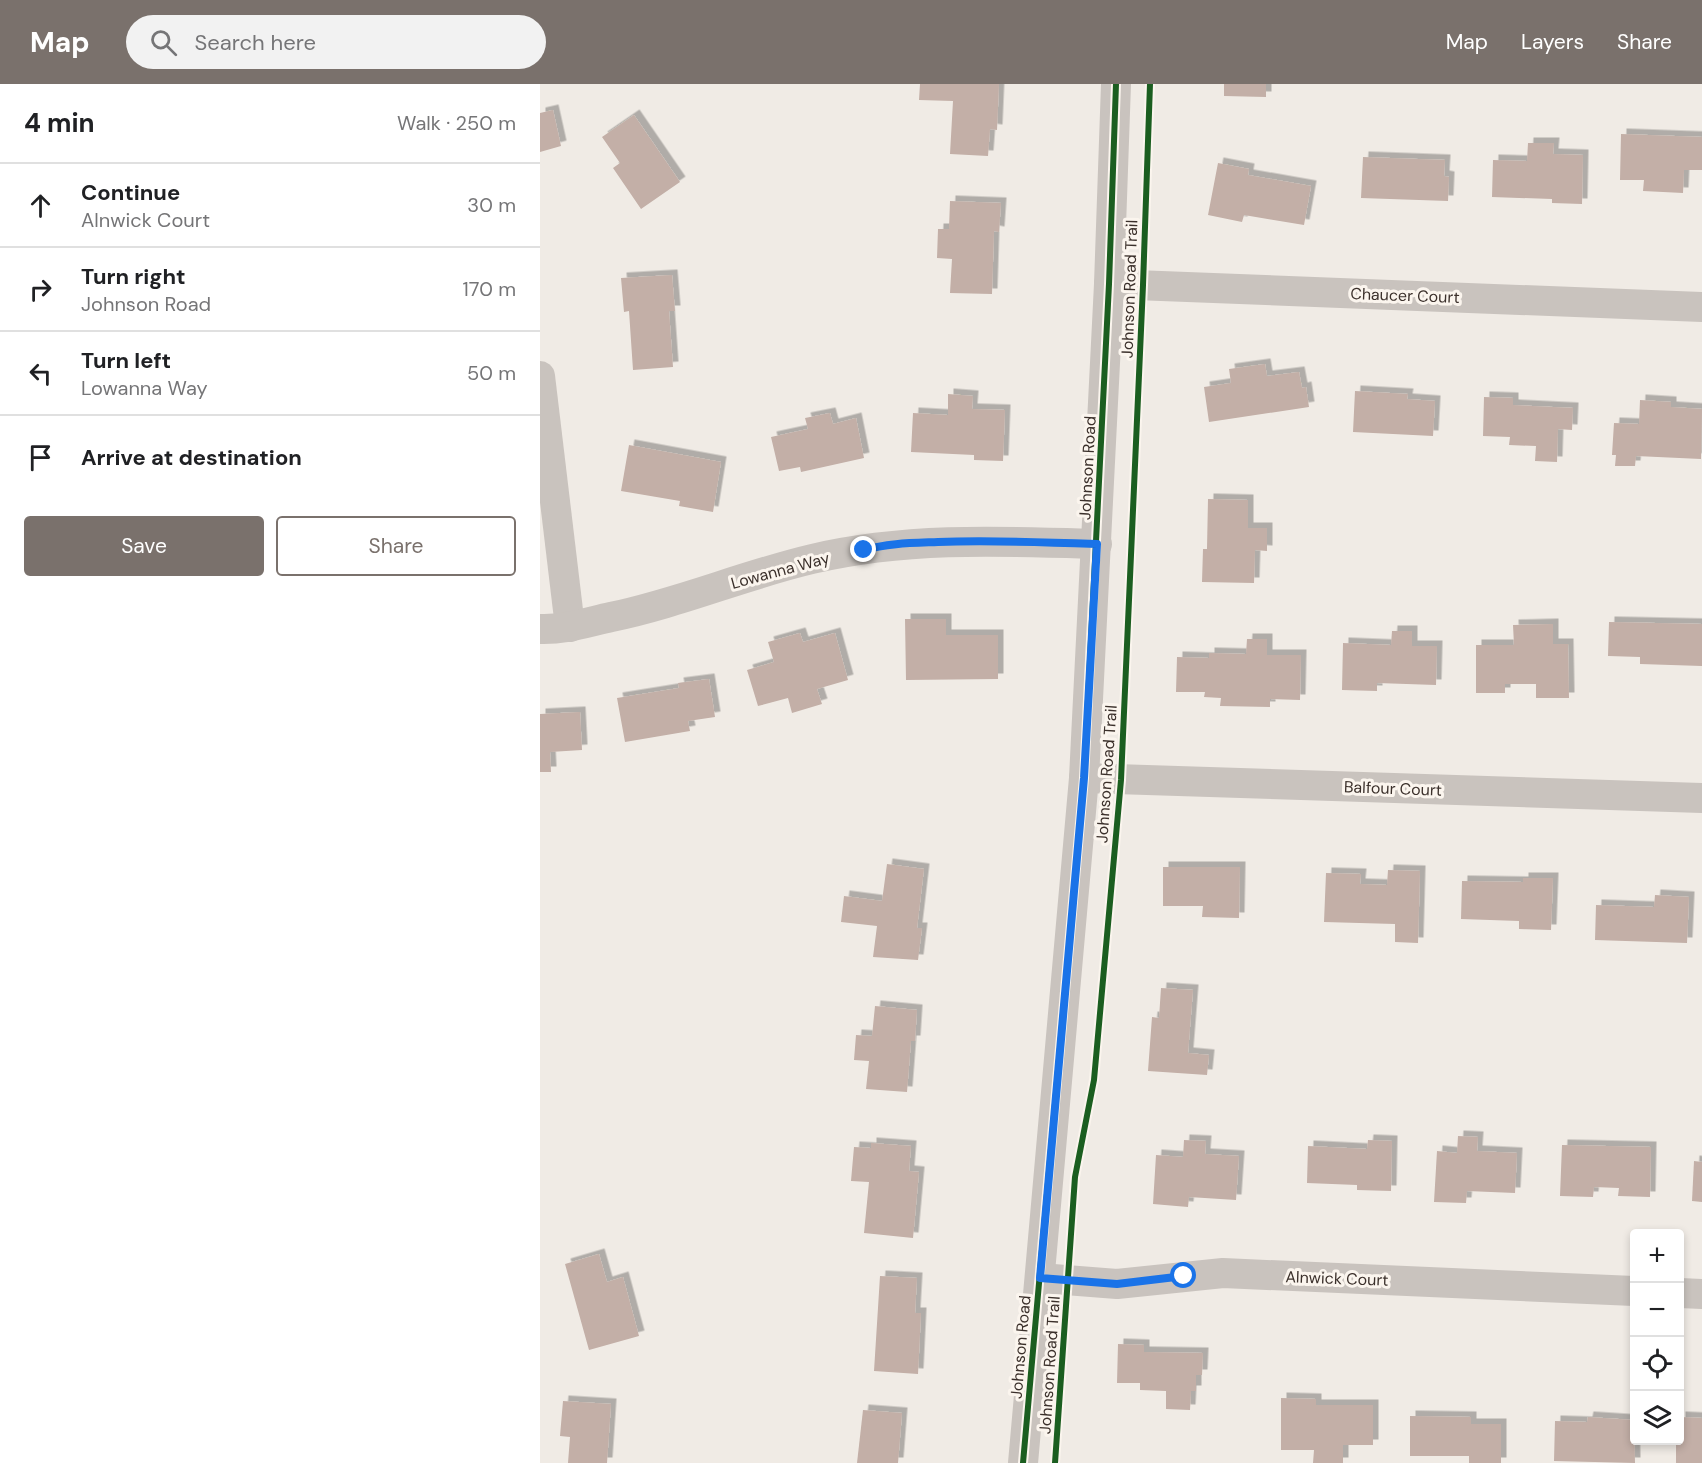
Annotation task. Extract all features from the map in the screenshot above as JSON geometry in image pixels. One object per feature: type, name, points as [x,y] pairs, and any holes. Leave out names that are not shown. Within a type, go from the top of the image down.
[{"type":"street","name":"Johnson Road","points":[[1023,1463],[1084,778],[1109,284],[1116,84]]},
{"type":"street","name":"Chaucer Court","points":[[1109,284],[1702,307]]},
{"type":"street","points":[[540,376],[570,627]]},
{"type":"street","name":"Lowanna Way","points":[[540,629],[570,627],[621,616],[800,562],[877,547],[968,540],[1097,544]]},
{"type":"street","name":"Balfour Court","points":[[1084,778],[1702,798]]},
{"type":"street","name":"Alnwick Court","points":[[1040,1278],[1117,1284],[1222,1273],[1630,1291]]},
{"type":"street","points":[[1684,1293],[1702,1294]]},
{"type":"building","points":[[920,84],[999,84],[997,130],[990,129],[988,156],[950,154],[953,101],[919,100]]},
{"type":"building","points":[[1224,84],[1266,84],[1266,97],[1224,96]]},
{"type":"building","points":[[553,110],[561,146],[540,152],[540,113]]},
{"type":"building","points":[[634,115],[680,182],[641,209],[613,168],[620,163],[602,137]]},
{"type":"building","points":[[1621,134],[1702,137],[1702,170],[1684,170],[1683,193],[1643,191],[1644,180],[1620,180]]},
{"type":"building","points":[[1528,143],[1554,143],[1553,154],[1583,155],[1582,204],[1552,203],[1552,199],[1492,197],[1493,160],[1527,161]]},
{"type":"building","points":[[1363,157],[1445,160],[1444,176],[1449,177],[1448,201],[1361,198]]},
{"type":"building","points":[[1218,163],[1249,169],[1248,175],[1311,186],[1304,225],[1244,215],[1242,222],[1208,215]]},
{"type":"building","points":[[950,201],[1001,203],[999,232],[994,231],[992,294],[950,293],[952,259],[937,258],[938,229],[949,229]]},
{"type":"building","points":[[672,275],[675,311],[669,311],[673,367],[633,370],[629,311],[624,312],[621,278]]},
{"type":"building","points":[[1265,364],[1267,376],[1299,372],[1302,388],[1306,387],[1309,407],[1209,422],[1204,387],[1231,383],[1229,369]]},
{"type":"building","points":[[1355,391],[1408,394],[1407,399],[1435,401],[1433,436],[1353,432]]},
{"type":"building","points":[[948,394],[973,396],[972,409],[1005,410],[1003,461],[974,460],[974,455],[911,452],[913,413],[948,415]]},
{"type":"building","points":[[1484,397],[1513,398],[1513,405],[1573,408],[1572,430],[1558,429],[1557,462],[1535,461],[1536,446],[1509,445],[1510,437],[1483,436]]},
{"type":"building","points":[[1640,400],[1671,402],[1671,407],[1702,409],[1701,459],[1636,456],[1635,466],[1615,466],[1616,455],[1612,455],[1614,423],[1639,424]]},
{"type":"building","points":[[830,413],[833,424],[856,418],[864,458],[801,472],[800,467],[779,471],[771,437],[808,429],[805,418]]},
{"type":"building","points":[[629,445],[721,462],[713,512],[679,506],[680,501],[621,491]]},
{"type":"building","points":[[1208,499],[1248,500],[1248,528],[1267,528],[1267,551],[1255,550],[1254,583],[1202,582],[1203,549],[1207,549]]},
{"type":"building","points":[[905,619],[946,619],[946,635],[998,635],[998,679],[906,680]]},
{"type":"building","points":[[1609,622],[1702,624],[1702,666],[1640,664],[1640,657],[1608,656]]},
{"type":"building","points":[[1553,624],[1553,644],[1568,644],[1569,698],[1536,698],[1536,684],[1505,684],[1505,693],[1476,693],[1476,645],[1514,645],[1513,625]]},
{"type":"building","points":[[1392,631],[1412,631],[1412,646],[1437,646],[1436,685],[1377,683],[1377,691],[1342,690],[1343,643],[1391,645]]},
{"type":"building","points":[[800,633],[803,642],[835,633],[848,680],[817,689],[822,704],[792,713],[788,698],[758,706],[747,670],[774,662],[768,642]]},
{"type":"building","points":[[1247,639],[1267,639],[1267,655],[1301,655],[1300,700],[1270,699],[1270,707],[1220,706],[1221,698],[1204,697],[1205,692],[1176,692],[1177,657],[1209,658],[1209,653],[1246,654]]},
{"type":"building","points":[[709,679],[715,717],[688,721],[690,731],[625,742],[617,698],[679,688],[678,683]]},
{"type":"building","points":[[580,712],[582,750],[550,752],[551,772],[540,772],[540,714]]},
{"type":"building","points":[[887,864],[924,869],[917,928],[922,928],[918,960],[873,957],[877,926],[841,922],[844,896],[882,901]]},
{"type":"building","points":[[1163,867],[1240,867],[1239,918],[1202,917],[1203,906],[1163,906]]},
{"type":"building","points":[[1388,870],[1420,871],[1418,943],[1395,942],[1395,924],[1324,922],[1326,873],[1361,874],[1360,884],[1387,885]]},
{"type":"building","points":[[1523,878],[1553,878],[1551,930],[1519,929],[1519,921],[1461,919],[1462,881],[1523,882]]},
{"type":"building","points":[[1655,895],[1689,897],[1687,943],[1595,940],[1596,905],[1654,907]]},
{"type":"building","points":[[1161,988],[1193,990],[1188,1053],[1209,1055],[1207,1075],[1148,1071],[1152,1017],[1159,1018]]},
{"type":"building","points":[[875,1006],[917,1010],[915,1041],[911,1041],[907,1092],[866,1089],[869,1061],[854,1060],[856,1035],[872,1036]]},
{"type":"building","points":[[1458,1136],[1478,1137],[1477,1151],[1517,1153],[1515,1193],[1467,1191],[1466,1203],[1434,1202],[1437,1151],[1457,1153]]},
{"type":"building","points":[[1184,1140],[1206,1141],[1205,1154],[1239,1156],[1236,1200],[1189,1197],[1188,1207],[1153,1204],[1156,1155],[1183,1157]]},
{"type":"building","points":[[1368,1140],[1392,1141],[1391,1191],[1357,1190],[1357,1185],[1307,1183],[1308,1146],[1367,1149]]},
{"type":"building","points":[[871,1143],[911,1146],[909,1171],[919,1172],[913,1238],[864,1233],[869,1182],[851,1181],[854,1147],[871,1148]]},
{"type":"building","points":[[1562,1145],[1651,1147],[1650,1197],[1618,1196],[1619,1188],[1594,1187],[1593,1197],[1560,1196]]},
{"type":"building","points":[[1694,1161],[1702,1162],[1702,1202],[1692,1201]]},
{"type":"building","points":[[599,1254],[607,1282],[623,1277],[639,1336],[589,1350],[565,1264]]},
{"type":"building","points":[[880,1276],[917,1278],[915,1313],[921,1313],[918,1374],[874,1371]]},
{"type":"building","points":[[1118,1344],[1144,1345],[1144,1352],[1203,1353],[1202,1375],[1196,1375],[1196,1391],[1191,1391],[1190,1410],[1166,1409],[1166,1391],[1140,1390],[1140,1383],[1117,1383]]},
{"type":"building","points":[[1281,1398],[1316,1399],[1316,1405],[1373,1405],[1373,1445],[1343,1445],[1343,1463],[1313,1463],[1314,1450],[1281,1450]]},
{"type":"building","points":[[563,1401],[611,1404],[607,1463],[568,1463],[570,1437],[560,1436]]},
{"type":"building","points":[[863,1410],[902,1413],[898,1463],[857,1463]]},
{"type":"building","points":[[1410,1416],[1471,1417],[1471,1424],[1501,1424],[1501,1463],[1469,1463],[1469,1456],[1410,1456]]},
{"type":"building","points":[[1588,1417],[1630,1420],[1630,1445],[1635,1445],[1635,1463],[1554,1461],[1555,1421],[1587,1422]]},
{"type":"building","points":[[1684,1417],[1702,1418],[1702,1463],[1676,1463],[1676,1445],[1684,1445]]},
{"type":"cycle path","name":"Johnson Road Trail","points":[[1023,1463],[1084,778],[1109,284],[1116,84]]},
{"type":"cycle path","name":"Johnson Road Trail","points":[[1055,1463],[1075,1177],[1094,1080],[1121,780],[1150,84]]},
{"type":"route","points":[[864,550],[903,544],[968,540],[1097,544],[1084,778],[1040,1278],[1117,1284],[1184,1276]]}]
